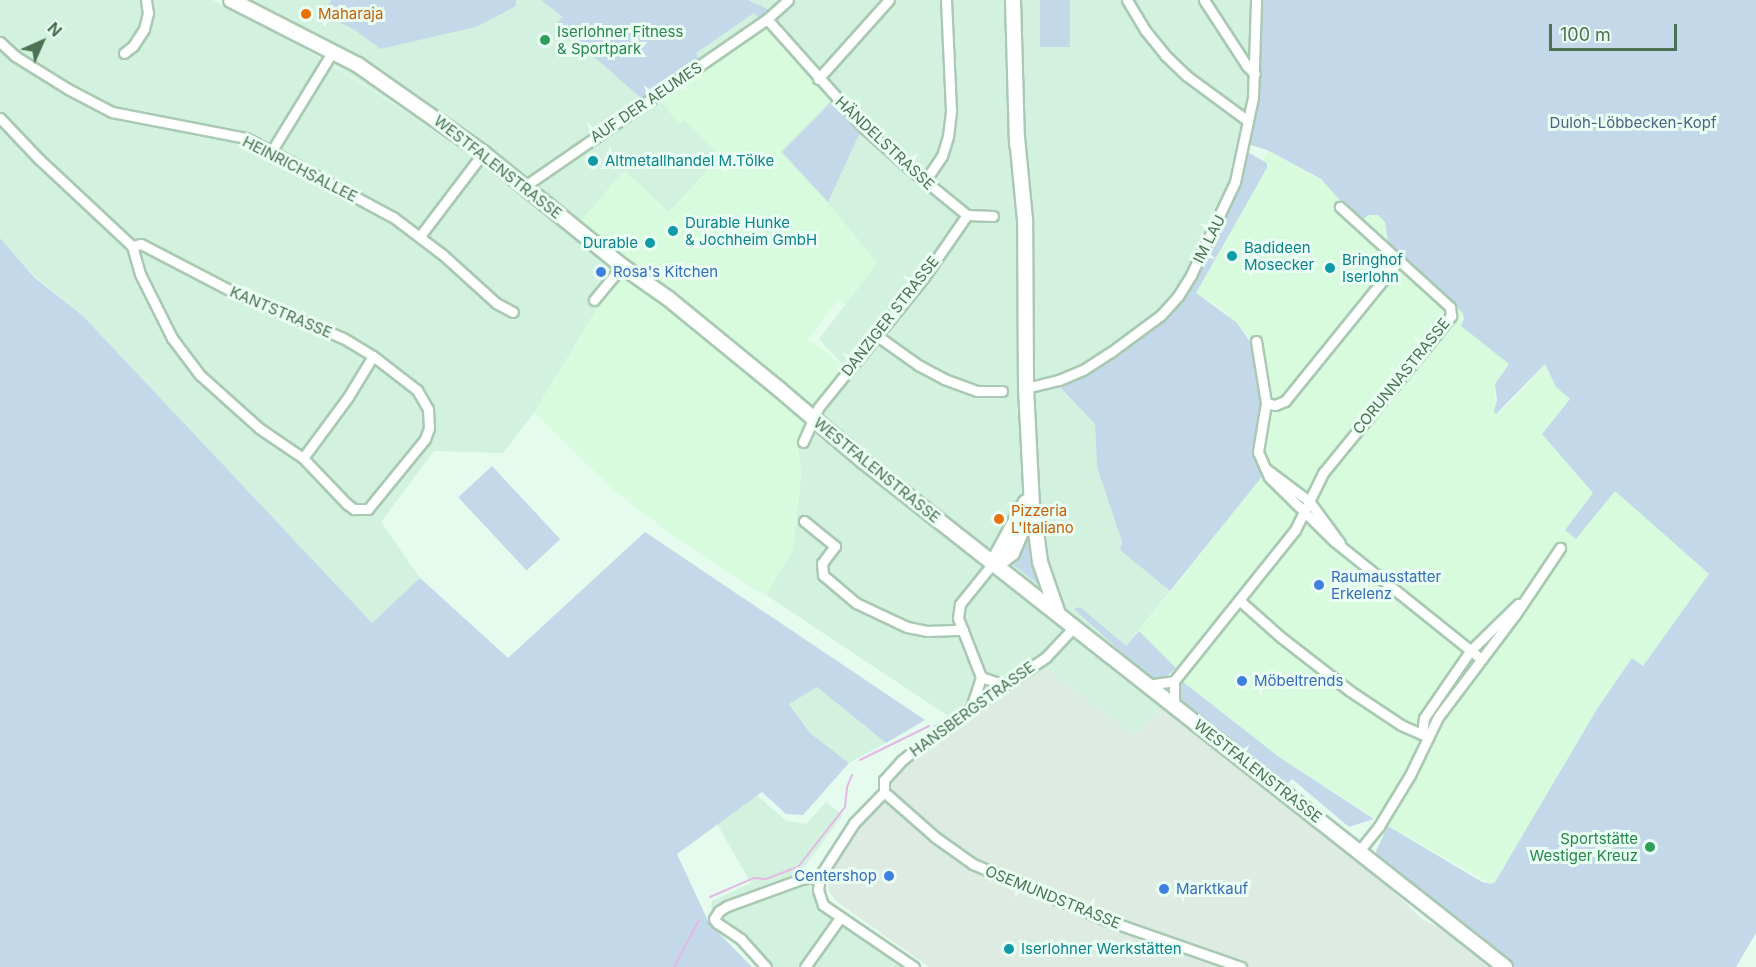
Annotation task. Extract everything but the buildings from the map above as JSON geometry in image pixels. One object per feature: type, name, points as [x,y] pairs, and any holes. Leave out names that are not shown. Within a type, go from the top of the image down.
[{"type":"main road","name":"WESTFALENSTRASSE","points":[[231,0],[333,51],[378,77],[483,153],[622,266],[669,299],[862,460],[1505,967]]},
{"type":"main road","points":[[1013,0],[1017,136],[1025,220],[1026,388],[1032,506],[1040,562],[1059,616]]},
{"type":"main road","points":[[993,563],[1020,515],[1031,479]]},
{"type":"main road","points":[[993,563],[1004,559],[1012,552],[1032,506]]},
{"type":"street","points":[[124,53],[133,46],[144,29],[148,13],[146,0]]},
{"type":"street","name":"AUF DER AEUMES","points":[[525,186],[767,19],[788,0]]},
{"type":"street","points":[[818,79],[888,0]]},
{"type":"street","points":[[925,181],[942,156],[948,135],[951,110],[946,0]]},
{"type":"street","points":[[1127,0],[1145,30],[1165,55],[1187,76],[1248,121]]},
{"type":"street","points":[[1204,0],[1255,74]]},
{"type":"street","name":"IM LAU","points":[[1026,388],[1059,380],[1083,370],[1143,329],[1178,296],[1228,201],[1235,182],[1255,74],[1256,0]]},
{"type":"street","name":"HÄNDELSTRASSE","points":[[767,19],[864,128],[967,215]]},
{"type":"street","name":"HEINRICHSALLEE","points":[[0,42],[15,56],[68,89],[112,112],[246,138],[393,217],[420,236],[496,303],[513,312]]},
{"type":"street","points":[[271,152],[333,51]]},
{"type":"street","name":"KANTSTRASSE","points":[[0,118],[39,159],[132,246],[141,244],[203,278],[334,334],[374,356],[417,390],[428,409],[429,428],[416,453],[368,509],[354,510],[303,458]]},
{"type":"street","points":[[420,236],[483,153]]},
{"type":"street","name":"CORUNNASTRASSE","points":[[1173,681],[1295,530],[1323,473],[1451,316],[1450,307],[1340,207]]},
{"type":"street","points":[[967,215],[993,216]]},
{"type":"street","name":"DANZIGER STRASSE","points":[[803,442],[812,417],[924,277],[967,215]]},
{"type":"street","points":[[132,246],[140,274],[157,309],[172,338],[194,368],[259,428],[303,458],[374,356]]},
{"type":"street","points":[[1266,403],[1275,405],[1285,401],[1399,260]]},
{"type":"street","points":[[594,300],[622,266]]},
{"type":"street","points":[[876,335],[918,365],[944,379],[977,391],[1002,391]]},
{"type":"street","points":[[1256,341],[1266,403],[1258,445],[1261,461],[1272,482],[1341,546],[1480,658]]},
{"type":"street","points":[[1265,468],[1309,501],[1341,546]]},
{"type":"street","points":[[804,521],[835,546],[822,563],[822,575],[856,603],[907,627],[927,631],[963,630]]},
{"type":"street","points":[[1359,851],[1379,826],[1410,775],[1425,735],[1560,548]]},
{"type":"street","points":[[971,708],[981,677],[958,618],[960,604],[974,583],[993,563]]},
{"type":"street","points":[[1425,735],[1424,718],[1470,651],[1507,612],[1524,599]]},
{"type":"street","points":[[1239,600],[1282,638],[1365,701],[1401,725],[1425,735]]},
{"type":"street","name":"HANSBERGSTRASSE","points":[[820,876],[854,823],[884,792],[884,780],[901,761],[971,708],[1046,657],[1074,627]]},
{"type":"street","points":[[981,677],[1004,685]]},
{"type":"street","points":[[1147,685],[1173,681],[1174,705]]},
{"type":"street","name":"OSEMUNDSTRASSE","points":[[884,792],[904,812],[973,864],[1106,920],[1241,967]]},
{"type":"street","points":[[766,967],[741,939],[714,919],[719,911],[727,906],[801,879],[820,876],[818,890],[823,905],[914,967]]},
{"type":"street","points":[[805,967],[840,918]]},
{"type":"shaded area","points":[[0,0],[213,0],[291,40],[413,116],[483,165],[618,274],[534,413],[503,453],[434,451],[381,522],[420,578],[372,624],[83,316],[32,274],[0,238]]},
{"type":"shaded area","points":[[230,0],[1254,0],[1255,72],[1229,194],[1182,286],[1144,327],[1056,383],[1095,424],[1097,467],[1122,543],[1120,550],[1170,591],[1115,660],[1166,702],[1135,736],[1041,665],[948,716],[766,595],[793,550],[801,476],[798,441],[809,413],[846,368],[819,339],[877,263],[827,202],[780,152],[764,26],[680,123],[684,120],[722,155],[669,212],[590,214],[576,227],[533,191]]},
{"type":"shaded area","points":[[764,25],[832,99],[780,152],[827,202],[877,263],[845,306],[838,300],[808,339],[846,368],[809,413],[798,441],[801,476],[793,550],[766,595],[745,584],[674,536],[617,493],[534,413],[618,274],[576,227],[624,170],[669,212],[721,156],[684,120],[680,124],[659,100]]},
{"type":"shaded area","points":[[1268,151],[1326,183],[1361,222],[1368,215],[1378,215],[1385,222],[1388,243],[1411,267],[1462,312],[1462,327],[1509,364],[1495,391],[1496,414],[1513,400],[1545,364],[1556,387],[1571,399],[1542,434],[1593,493],[1566,530],[1576,538],[1615,491],[1710,573],[1643,666],[1632,658],[1597,709],[1495,882],[1491,884],[1375,818],[1279,757],[1172,673],[1176,668],[1139,631],[1265,473],[1249,337],[1225,311],[1191,291]]},
{"type":"shaded area","points":[[1041,665],[1135,736],[1166,702],[1358,858],[1422,919],[1443,930],[1491,967],[929,967],[836,901],[829,891],[827,875],[901,771],[925,749],[1002,691]]},
{"type":"shaded area","points":[[817,687],[886,743],[849,763],[810,733],[789,703]]},
{"type":"shaded area","points":[[757,795],[786,821],[806,824],[826,802],[843,815],[798,875],[816,881],[820,905],[909,967],[769,967],[744,937],[711,912],[712,901],[751,883],[717,824]]},
{"type":"green space","points":[[331,0],[516,0],[516,6],[476,27],[380,49],[355,30],[324,14]]},
{"type":"green space","points":[[541,0],[748,0],[769,10],[759,18],[754,13],[696,53],[699,60],[643,100],[556,23],[563,17]]},
{"type":"green space","points":[[1040,0],[1070,0],[1070,47],[1040,47]]},
{"type":"green space","name":"Duloh-Löbbecken-Kopf","points":[[1258,0],[1756,0],[1756,933],[1736,967],[1515,967],[1377,856],[1376,851],[1388,826],[1482,882],[1491,884],[1495,882],[1597,709],[1632,658],[1643,666],[1709,574],[1615,491],[1576,539],[1565,530],[1593,493],[1542,434],[1570,399],[1556,387],[1545,364],[1496,414],[1494,411],[1497,400],[1495,384],[1509,364],[1461,326],[1464,318],[1462,312],[1411,267],[1388,243],[1385,222],[1378,215],[1368,215],[1360,223],[1321,179],[1267,150],[1245,143]]},
{"type":"green space","points":[[833,100],[862,128],[828,202],[782,152]]},
{"type":"green space","points":[[1249,153],[1267,163],[1267,168],[1196,293],[1236,322],[1254,347],[1264,401],[1257,433],[1265,473],[1170,591],[1120,550],[1122,542],[1097,467],[1095,424],[1056,383],[1110,353],[1186,288],[1231,202],[1242,164]]},
{"type":"green space","points":[[0,238],[34,277],[83,316],[372,623],[420,578],[508,658],[645,532],[925,720],[886,743],[817,687],[789,704],[810,733],[849,763],[803,815],[786,814],[762,792],[677,854],[709,923],[752,967],[0,967]]},
{"type":"green space","points":[[492,466],[560,539],[527,571],[458,497]]},
{"type":"green space","points":[[1030,525],[1041,582],[1039,585],[1012,564]]},
{"type":"green space","points":[[1080,607],[1126,646],[1139,631],[1176,668],[1162,681],[1154,682],[1074,609]]},
{"type":"green space","points":[[1182,681],[1279,757],[1374,819],[1349,827],[1292,779],[1286,785],[1179,701],[1177,692]]},
{"type":"waterway","points":[[860,760],[929,726]]},
{"type":"waterway","points":[[710,897],[754,878],[766,879],[798,867],[845,807],[847,787],[852,775]]},
{"type":"waterway","points":[[674,967],[699,920]]},
{"type":"place","name":"Maharaja","points":[[306,14]]},
{"type":"place","name":"Iserlohner Fitness & Sportpark","points":[[545,40]]},
{"type":"place","name":"Altmetallhandel M.Tölke","points":[[593,161]]},
{"type":"place","name":"Durable Hunke & Jochheim GmbH","points":[[673,231]]},
{"type":"place","name":"Durable","points":[[650,243]]},
{"type":"place","name":"Badideen Mosecker","points":[[1232,256]]},
{"type":"place","name":"Bringhof Iserlohn","points":[[1330,268]]},
{"type":"place","name":"Rosa's Kitchen","points":[[601,272]]},
{"type":"place","name":"Pizzeria L'Italiano","points":[[999,519]]},
{"type":"place","name":"Raumausstatter Erkelenz","points":[[1319,585]]},
{"type":"place","name":"Möbeltrends","points":[[1242,681]]},
{"type":"place","name":"Sportstätte Westiger Kreuz","points":[[1650,847]]},
{"type":"place","name":"Centershop","points":[[889,876]]},
{"type":"place","name":"Marktkauf","points":[[1164,889]]},
{"type":"place","name":"Iserlohner Werkstätten","points":[[1009,949]]}]
